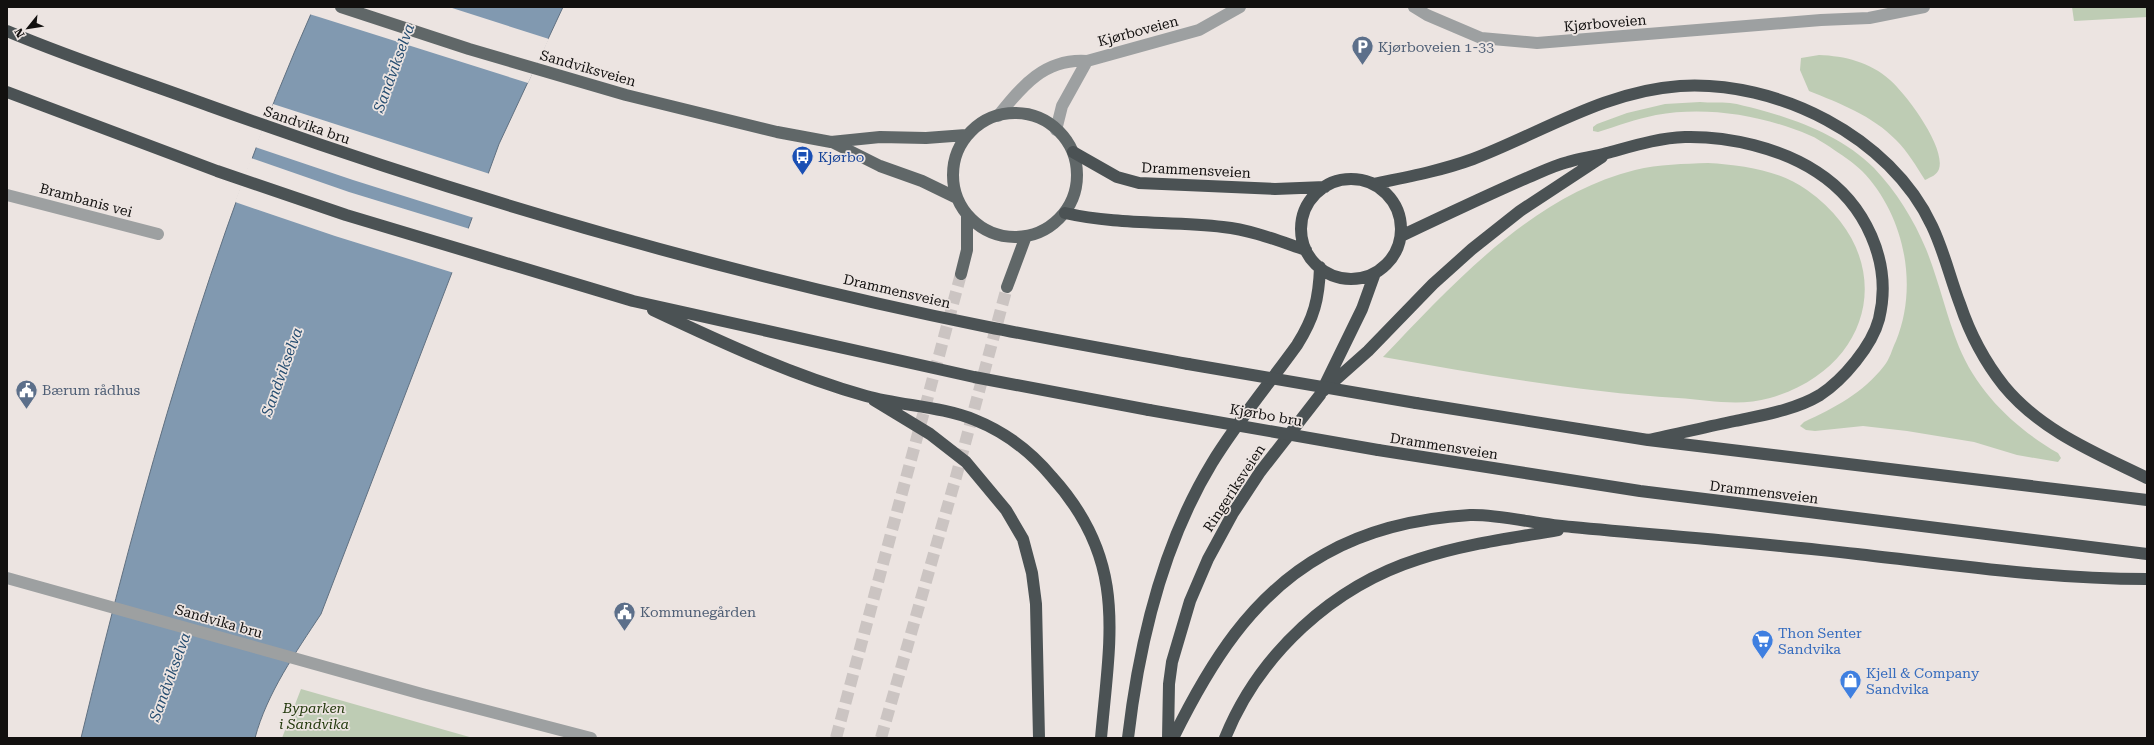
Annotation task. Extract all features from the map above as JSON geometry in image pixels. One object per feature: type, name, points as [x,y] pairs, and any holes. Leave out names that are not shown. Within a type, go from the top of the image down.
[{"type":"highway","name":"Sandvika bru","points":[[7,31],[105,68],[361,159],[603,232]]},
{"type":"highway","points":[[1373,184],[1441,169],[1508,144],[1579,112],[1644,91],[1680,86],[1708,86],[1778,99],[1810,112],[1840,129],[1865,145],[1888,164],[1922,207],[1933,228],[1944,255],[1960,305],[1972,336],[1987,363],[2006,387],[2042,422],[2067,438],[2147,478]]},
{"type":"highway","points":[[7,92],[217,171],[346,215],[633,301],[728,345],[798,374],[868,396],[938,409],[976,420],[1023,447],[1069,496],[1090,531],[1103,564],[1108,588],[1109,642],[1101,738]]},
{"type":"highway","points":[[1401,236],[1464,206],[1566,162],[1608,153],[1656,140],[1684,137],[1710,138],[1741,143],[1793,159],[1817,172],[1849,200],[1863,218],[1873,238],[1880,265],[1882,296],[1879,320],[1866,346],[1835,384],[1818,396],[1791,408],[1648,440]]},
{"type":"highway","name":"Drammensveien","points":[[1073,152],[1117,177],[1139,183],[1275,188],[1325,187]]},
{"type":"highway","points":[[1320,395],[1368,351],[1433,284],[1472,249],[1520,211],[1608,153]]},
{"type":"highway","points":[[1357,179],[1373,184],[1382,189],[1395,205],[1400,215],[1401,236],[1396,251],[1388,263],[1375,273],[1361,278],[1347,279],[1332,275],[1320,267],[1306,250],[1301,226],[1304,215],[1316,194],[1325,187],[1340,180],[1357,179]]},
{"type":"highway","points":[[1065,213],[1091,219],[1223,227],[1246,230],[1306,250]]},
{"type":"highway","name":"Drammensveien","points":[[603,232],[796,283],[987,327],[1188,364],[1416,403],[1648,440]]},
{"type":"highway","name":"Ringeriksveien","points":[[1128,738],[1138,668],[1158,586],[1173,541],[1193,496],[1213,462],[1297,345],[1308,327],[1316,308],[1320,267]]},
{"type":"highway","name":"Ringeriksveien","points":[[1168,738],[1169,684],[1172,662],[1190,601],[1208,559],[1233,513],[1260,472],[1320,395],[1362,309],[1375,273]]},
{"type":"highway","name":"Kjørbo bru","points":[[633,301],[974,377],[1149,410],[1378,450]]},
{"type":"highway","points":[[868,396],[930,434],[966,462],[1006,510],[1022,539],[1032,573],[1036,604],[1039,738]]},
{"type":"highway","points":[[1648,440],[2147,500]]},
{"type":"highway","name":"Drammensveien","points":[[1378,450],[1640,491],[2147,554]]},
{"type":"highway","points":[[1173,738],[1209,669],[1242,624],[1264,600],[1286,581],[1326,553],[1376,531],[1433,518],[1474,515],[1571,527],[1666,534],[2001,570],[2113,579],[2147,579]]},
{"type":"highway","points":[[1225,738],[1233,719],[1271,660],[1292,637],[1315,616],[1343,596],[1392,569],[1418,559],[1474,545],[1571,527]]},
{"type":"main road","name":"Sandviksveien","points":[[341,7],[469,49],[626,95],[720,119],[831,142],[880,166],[922,181],[957,198]]},
{"type":"main road","points":[[1006,113],[1028,114],[1047,122],[1056,130],[1063,135],[1073,152],[1077,173],[1074,194],[1065,213],[1048,228],[1026,236],[1004,236],[984,229],[967,215],[957,198],[952,176],[956,155],[966,136],[984,121],[1006,113]]},
{"type":"main road","name":"Sandviksveien","points":[[831,142],[880,137],[926,138],[966,136]]},
{"type":"main road","points":[[961,274],[967,250],[967,215]]},
{"type":"main road","points":[[1007,287],[1026,236]]},
{"type":"street","name":"Kjørboveien","points":[[998,116],[1016,93],[1040,74],[1060,63],[1072,60],[1087,61],[1199,30],[1240,7]]},
{"type":"street","name":"Kjørboveien","points":[[1414,7],[1427,15],[1481,38],[1537,43],[1821,20],[1869,18],[1924,7]]},
{"type":"street","name":"Kjørboveien","points":[[1056,130],[1062,106],[1087,61]]},
{"type":"street","name":"Brambanis vei","points":[[7,195],[158,234]]},
{"type":"street","name":"Sandvika bru","points":[[7,578],[422,694],[591,738]]},
{"type":"green space","points":[[2072,7],[2147,7],[2147,17],[2074,21]]},
{"type":"green space","points":[[1819,55],[1838,57],[1866,64],[1882,74],[1897,87],[1923,122],[1937,148],[1940,159],[1939,169],[1934,176],[1925,180],[1904,149],[1887,131],[1877,124],[1855,111],[1809,91],[1800,70],[1801,58]]},
{"type":"green space","points":[[1700,102],[1737,104],[1773,113],[1804,124],[1848,147],[1874,168],[1897,196],[1921,238],[1931,261],[1959,347],[1977,380],[2013,421],[2027,433],[2058,453],[2061,458],[2058,462],[2017,455],[1974,442],[1907,431],[1863,426],[1815,431],[1806,430],[1800,426],[1804,422],[1837,405],[1857,392],[1876,376],[1888,360],[1903,319],[1906,297],[1906,274],[1903,251],[1897,229],[1888,208],[1876,188],[1855,164],[1812,136],[1791,128],[1772,122],[1734,114],[1714,112],[1675,112],[1656,115],[1598,132],[1593,131],[1593,127],[1597,124],[1627,113],[1665,104]]},
{"type":"green space","points":[[1708,163],[1747,167],[1772,173],[1796,183],[1807,190],[1836,216],[1855,246],[1864,276],[1863,307],[1853,336],[1834,362],[1806,383],[1770,398],[1758,401],[1724,402],[1567,387],[1383,357],[1467,272],[1529,221],[1562,200],[1598,182],[1635,170],[1662,165]]},
{"type":"green space","name":"Byparken i Sandvika","points":[[301,689],[473,738],[282,738]]},
{"type":"water","name":"Sandvikselva","points":[[314,7],[563,7],[499,144],[456,262],[321,614],[283,673],[260,721],[255,738],[81,738],[128,552],[181,367],[210,276],[242,185],[277,95]]},
{"type":"pier","points":[[312,7],[449,7],[549,39],[528,83],[309,14]]},
{"type":"pier","points":[[273,104],[490,174],[474,218],[255,147]]},
{"type":"pier","points":[[251,158],[349,192],[470,229],[454,273],[335,236],[235,202]]},
{"type":"tunnel","points":[[836,738],[961,274]]},
{"type":"tunnel","points":[[881,738],[956,477],[1007,287]]},
{"type":"place","name":"Kjørboveien 1-33","points":[[1362,66]]},
{"type":"place","name":"Kjørbo","points":[[803,176]]},
{"type":"place","name":"Bærum rådhus","points":[[26,410]]},
{"type":"place","name":"Kommunegården","points":[[624,632]]},
{"type":"place","name":"Thon Senter Sandvika","points":[[1763,660]]},
{"type":"place","name":"Kjell & Company Sandvika","points":[[1851,700]]}]
